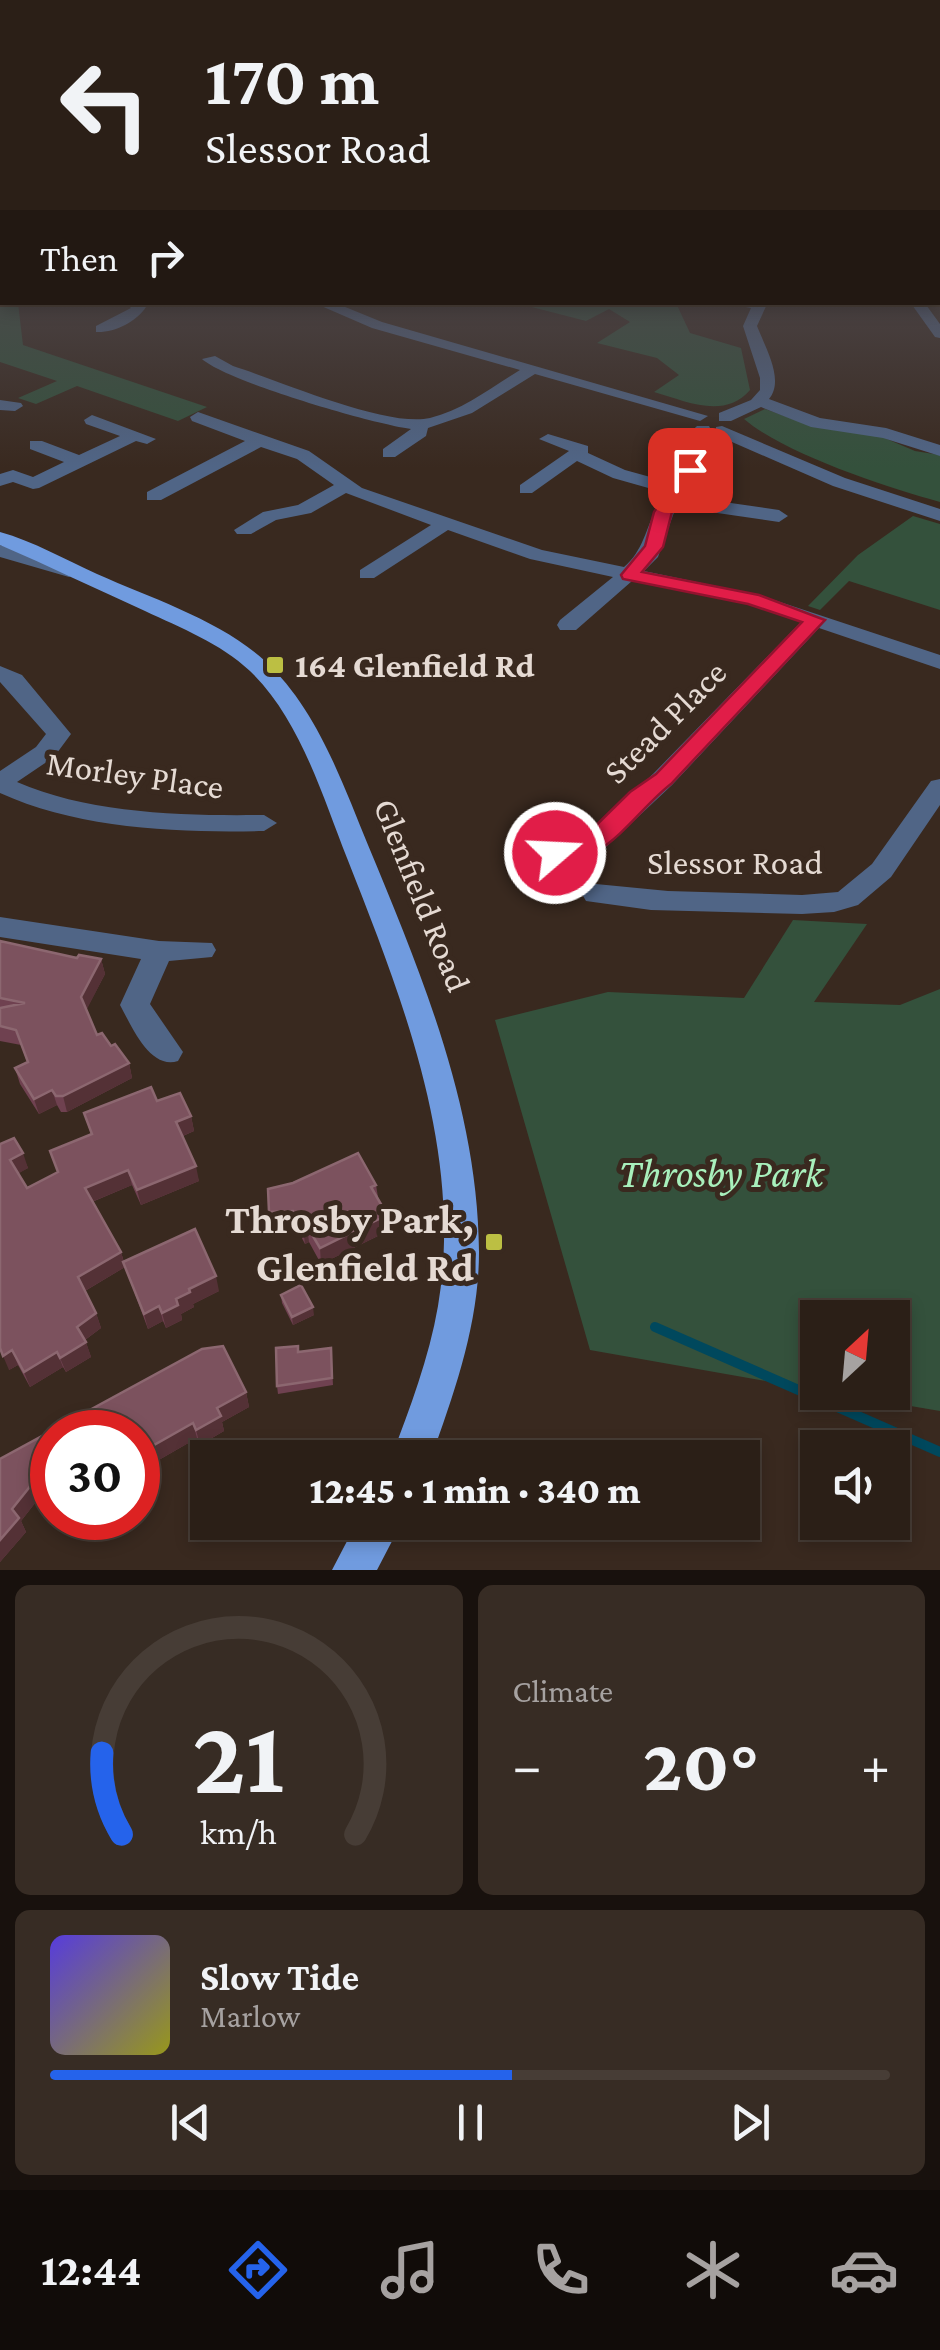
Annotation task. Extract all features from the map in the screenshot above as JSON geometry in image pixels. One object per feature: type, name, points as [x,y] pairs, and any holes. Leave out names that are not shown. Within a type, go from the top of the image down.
[{"type":"main road","name":"Glenfield Road","points":[[0,538],[238,650],[270,680],[308,740],[413,988],[441,1084],[452,1140],[461,1254],[440,1380],[418,1440]]},
{"type":"main road","points":[[353,1570],[370,1540]]},
{"type":"street","points":[[101,329],[120,321]]},
{"type":"street","points":[[370,321],[717,424],[808,461],[940,506]]},
{"type":"street","points":[[568,625],[630,575],[654,547],[672,495],[694,464],[692,440],[759,401],[769,385],[750,326],[752,321]]},
{"type":"street","points":[[210,359],[228,369],[419,425],[466,408],[534,368]]},
{"type":"street","points":[[759,401],[817,424],[886,433],[940,451]]},
{"type":"street","points":[[198,416],[314,461],[344,487],[445,524],[560,562],[752,599],[940,662]]},
{"type":"street","points":[[0,481],[13,476],[33,484],[141,437],[92,420]]},
{"type":"street","points":[[717,424],[839,482],[940,515]]},
{"type":"street","points":[[390,453],[420,432],[419,425]]},
{"type":"street","points":[[526,488],[582,450],[548,439]]},
{"type":"street","points":[[154,496],[260,441]]},
{"type":"street","points":[[36,445],[80,462]]},
{"type":"street","points":[[576,454],[672,495],[750,515],[779,516]]},
{"type":"street","points":[[244,530],[270,516],[304,509],[344,487]]},
{"type":"street","points":[[367,574],[445,524]]},
{"type":"street","points":[[0,551],[88,577]]},
{"type":"street","name":"Stead Place","points":[[555,853],[582,852],[595,843],[638,798],[664,779],[815,620]]},
{"type":"street","points":[[0,674],[14,680],[59,734],[45,752],[0,783]]},
{"type":"street","name":"Morley Place","points":[[0,783],[39,800],[210,824],[264,823]]},
{"type":"street","name":"Slessor Road","points":[[596,894],[688,904],[738,900],[808,904],[845,899],[870,881],[940,787]]},
{"type":"street","points":[[0,927],[158,951],[202,950]]},
{"type":"street","points":[[158,951],[135,1006],[166,1052]]},
{"type":"green space","points":[[0,321],[20,321],[23,345],[207,407],[178,421],[77,386],[36,404],[18,398],[57,381],[0,362]]},
{"type":"green space","points":[[685,321],[690,333],[741,348],[750,390],[740,399],[717,406],[654,392],[679,375],[657,358],[597,343],[630,322]]},
{"type":"green space","points":[[765,409],[815,427],[875,434],[915,451],[940,455],[940,502],[810,457],[744,419]]},
{"type":"green space","points":[[913,516],[940,524],[940,610],[849,581],[820,610],[808,606],[858,555]]},
{"type":"green space","name":"Throsby Park","points":[[793,920],[867,924],[814,1002],[900,1005],[940,989],[940,1411],[910,1406],[910,1300],[800,1300],[800,1387],[590,1350],[495,1020],[608,992],[744,998]]},
{"type":"building","points":[[0,941],[77,958],[79,955],[101,959],[81,997],[97,1035],[102,1033],[111,1046],[115,1044],[129,1063],[63,1096],[56,1096],[52,1090],[34,1099],[15,1068],[28,1062],[16,1030],[0,1026],[0,1008],[25,1003],[0,998]]},
{"type":"building","points":[[151,1087],[157,1101],[180,1093],[191,1116],[176,1122],[196,1166],[137,1190],[128,1170],[85,1188],[121,1252],[78,1277],[96,1313],[77,1327],[86,1342],[60,1358],[57,1352],[24,1372],[12,1350],[3,1356],[0,1348],[0,1144],[14,1138],[23,1153],[10,1160],[27,1188],[58,1172],[50,1151],[92,1134],[84,1113]]},
{"type":"building","points":[[358,1153],[376,1185],[371,1187],[382,1206],[383,1217],[320,1248],[293,1211],[269,1212],[268,1189],[293,1183]]},
{"type":"building","points":[[195,1229],[216,1276],[189,1289],[176,1299],[178,1305],[162,1313],[159,1306],[144,1314],[123,1262]]},
{"type":"building","points":[[301,1285],[313,1307],[292,1317],[281,1295]]},
{"type":"building","points":[[223,1346],[246,1392],[217,1408],[221,1416],[196,1430],[193,1423],[160,1442],[160,1410],[90,1410],[202,1349]]},
{"type":"building","points":[[298,1346],[298,1352],[331,1348],[332,1378],[277,1386],[276,1348]]},
{"type":"building","points":[[30,1443],[30,1486],[12,1509],[19,1518],[0,1540],[0,1459]]},
{"type":"waterway","points":[[655,1327],[940,1452]]},
{"type":"place","name":"164 Glenfield Rd","points":[[275,665]]},
{"type":"place","name":"Throsby Park, Glenfield Rd","points":[[494,1242]]},
{"type":"route","points":[[555,853],[574,854],[595,843],[638,798],[664,779],[815,620],[752,599],[630,575],[654,547],[663,512],[690,470]]}]
